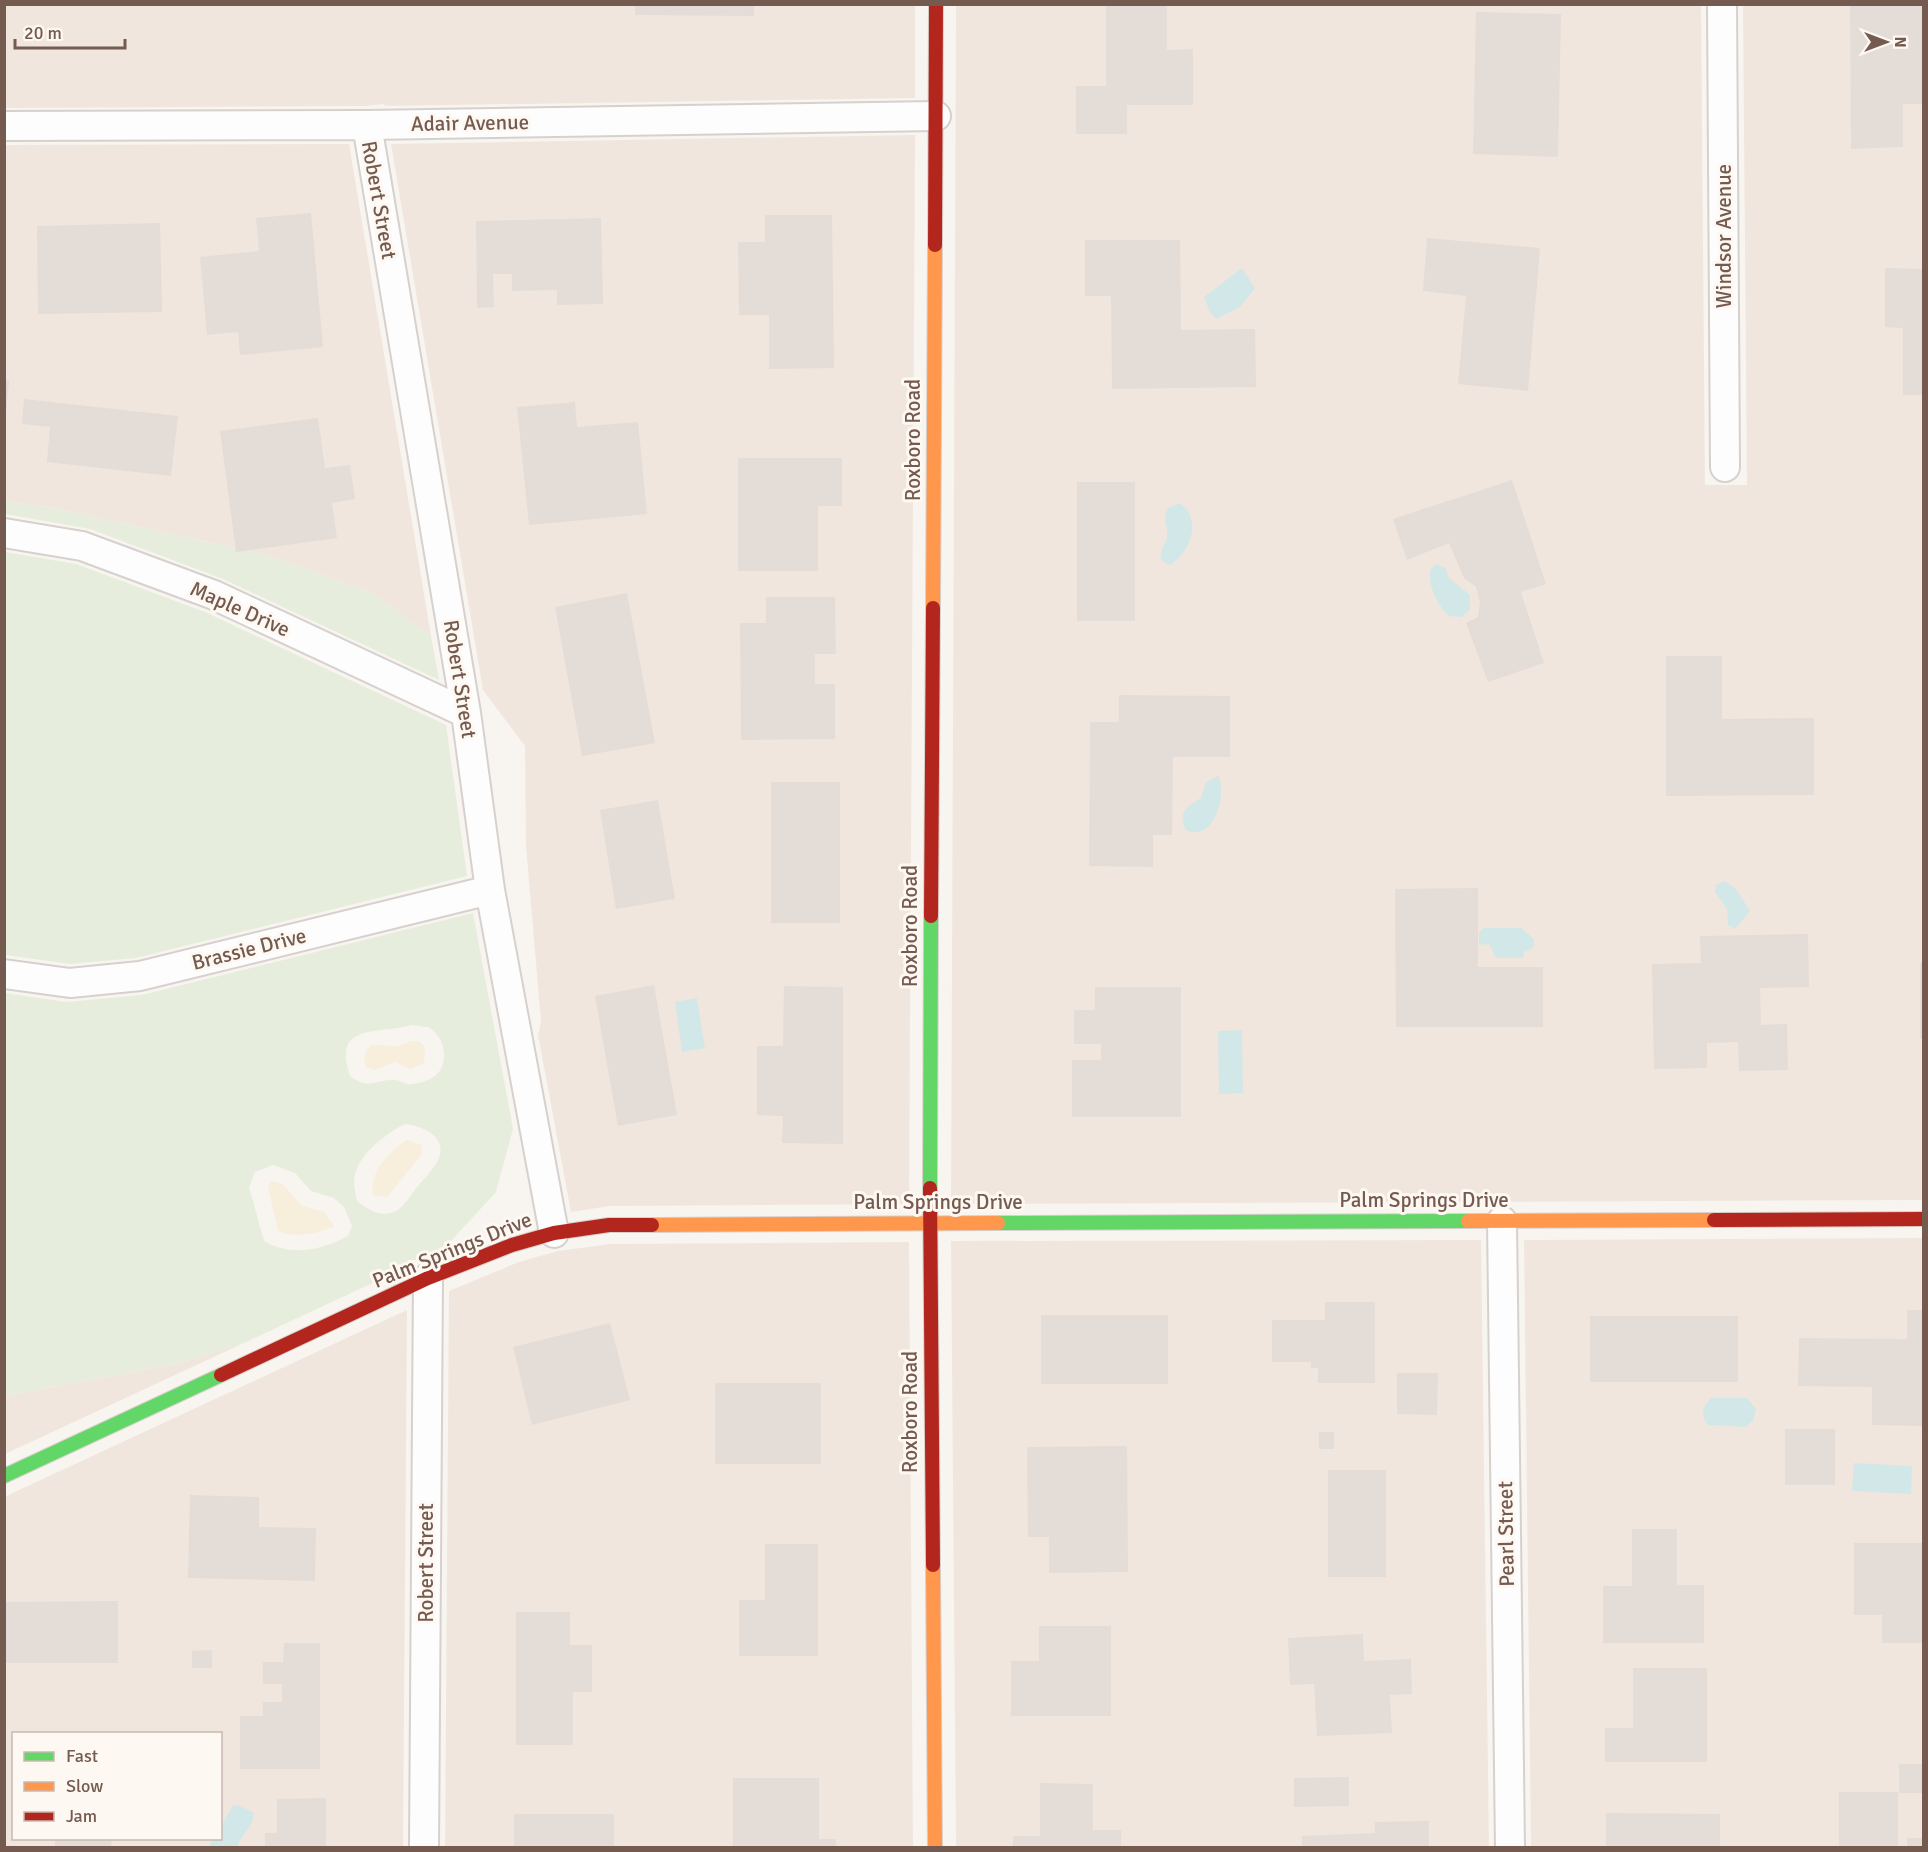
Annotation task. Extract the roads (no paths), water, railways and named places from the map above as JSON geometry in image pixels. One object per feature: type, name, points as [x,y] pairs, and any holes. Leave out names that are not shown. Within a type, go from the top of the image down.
[{"type":"street","name":"Roxboro Road","points":[[935,1848],[930,1223],[936,4]]},
{"type":"street","name":"Windsor Avenue","points":[[1722,4],[1725,467]]},
{"type":"street","name":"Adair Avenue","points":[[4,126],[367,125],[936,116]]},
{"type":"street","name":"Robert Street","points":[[367,125],[466,713],[490,890],[554,1233]]},
{"type":"street","name":"Maple Drive","points":[[4,533],[82,546],[214,595],[466,713]]},
{"type":"street","name":"Brassie Drive","points":[[4,974],[70,983],[140,976],[490,890]]},
{"type":"street","name":"Palm Springs Drive","points":[[4,1476],[428,1278],[512,1245],[554,1233],[609,1225],[1923,1219]]},
{"type":"street","name":"Pearl Street","points":[[1502,1221],[1510,1848]]},
{"type":"street","name":"Robert Street","points":[[424,1848],[428,1278]]}]
